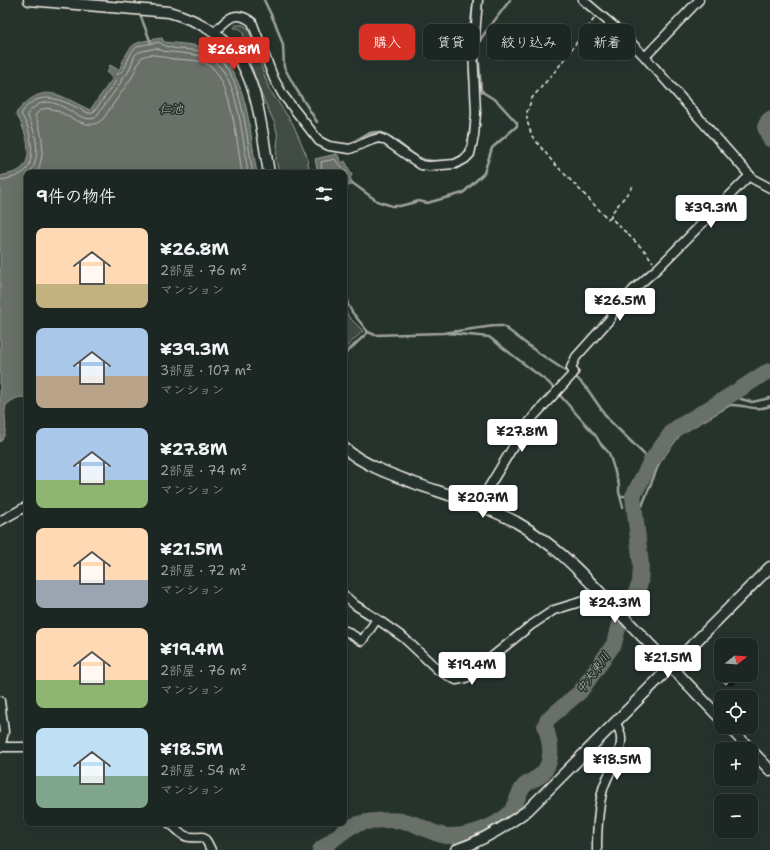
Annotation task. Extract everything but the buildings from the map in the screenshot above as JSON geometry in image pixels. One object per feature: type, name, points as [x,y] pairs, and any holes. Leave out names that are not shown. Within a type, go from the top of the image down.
[{"type":"street","points":[[29,0],[125,5],[146,10],[169,12],[188,17],[215,32],[227,43],[239,58],[248,74],[253,89],[268,170]]},
{"type":"street","points":[[215,32],[232,17],[239,15],[252,22],[274,79],[283,95],[320,141],[329,146],[350,149],[379,138],[385,140],[421,165],[428,166],[455,164],[465,159],[470,154],[474,136],[476,99],[473,49],[478,0]]},
{"type":"street","points":[[583,0],[623,34],[645,57],[750,175],[770,188]]},
{"type":"street","points":[[645,57],[699,0]]},
{"type":"street","points":[[478,505],[522,432],[534,416],[572,375],[574,372],[571,368],[576,358],[611,318],[612,314],[633,290],[658,268],[750,175]]},
{"type":"street","points":[[347,450],[365,463],[387,474],[478,505],[514,522],[543,539],[565,557],[603,595],[714,712]]},
{"type":"street","points":[[0,521],[24,508]]},
{"type":"street","points":[[456,850],[480,841],[498,831],[528,810],[770,567]]},
{"type":"street","points":[[347,598],[355,605],[404,638],[438,670],[456,680],[466,678],[530,626],[554,610],[603,595]]},
{"type":"street","points":[[347,632],[362,641],[377,619]]},
{"type":"street","points":[[0,702],[4,732],[0,748],[24,747]]},
{"type":"street","points":[[597,850],[599,812],[604,788],[618,756],[621,741],[620,728],[615,723]]},
{"type":"street","points":[[735,734],[743,742]]},
{"type":"street","points":[[758,758],[770,770]]},
{"type":"street","points":[[172,826],[182,836],[187,838],[202,837],[207,842],[211,850]]},
{"type":"path","points":[[599,13],[557,69],[532,98],[527,112],[527,121],[532,136],[552,161],[608,219],[611,218],[645,251],[658,268]]},
{"type":"path","points":[[611,218],[611,214],[634,185]]},
{"type":"shaded area","points":[[235,25],[243,25],[248,28],[269,89],[293,124],[306,154],[309,170],[278,170],[276,160],[278,137],[275,124],[262,96],[251,66],[243,33],[240,29],[233,28]]},
{"type":"shaded area","points":[[347,314],[348,316],[363,331],[347,346]]},
{"type":"water","name":"仁池","points":[[162,38],[164,42],[195,45],[207,48],[216,51],[227,62],[237,79],[242,92],[257,170],[24,170],[24,397],[13,400],[6,405],[6,428],[0,442],[0,176],[21,169],[28,154],[27,140],[16,113],[35,96],[43,94],[60,96],[90,110],[113,78],[107,73],[110,65],[119,70],[130,48],[144,41]]},
{"type":"water","points":[[337,154],[342,163],[345,161],[352,175],[350,178],[353,183],[352,185],[347,186],[347,170],[317,170],[315,159]]},
{"type":"waterway","points":[[135,0],[138,7]]},
{"type":"waterway","points":[[264,0],[276,25],[283,45],[284,67],[317,122]]},
{"type":"waterway","points":[[470,80],[469,36],[474,0]]},
{"type":"waterway","points":[[351,182],[377,201],[392,206],[400,206],[419,201],[427,203],[463,193],[484,173],[492,148],[517,126],[517,123],[497,101],[481,90],[478,50],[482,37],[510,0]]},
{"type":"waterway","points":[[139,12],[151,43]]},
{"type":"waterway","name":"中大束川","points":[[770,119],[765,127],[770,139]]},
{"type":"waterway","points":[[355,141],[369,133],[378,132],[395,140],[411,153],[422,159],[428,161],[454,160],[464,153],[468,143],[471,123]]},
{"type":"waterway","points":[[347,300],[352,312],[368,332]]},
{"type":"waterway","points":[[347,352],[368,332],[375,335],[443,333],[503,326],[537,352],[578,379],[588,390],[608,419],[651,461]]},
{"type":"waterway","points":[[448,333],[489,337],[549,383],[609,453],[619,485],[619,492],[623,507]]},
{"type":"waterway","name":"中大束川","points":[[320,850],[348,828],[365,822],[382,820],[406,821],[438,834],[454,836],[487,828],[502,820],[511,812],[524,786],[542,774],[549,763],[550,744],[545,725],[548,719],[580,692],[614,644],[619,624],[640,583],[641,565],[633,496],[651,461],[672,432],[678,427],[770,371]]},
{"type":"waterway","points":[[741,399],[752,402],[770,398]]},
{"type":"waterway","points":[[642,506],[660,461],[680,434],[730,405],[755,408],[765,408],[770,406]]},
{"type":"waterway","points":[[620,496],[633,496]]}]
